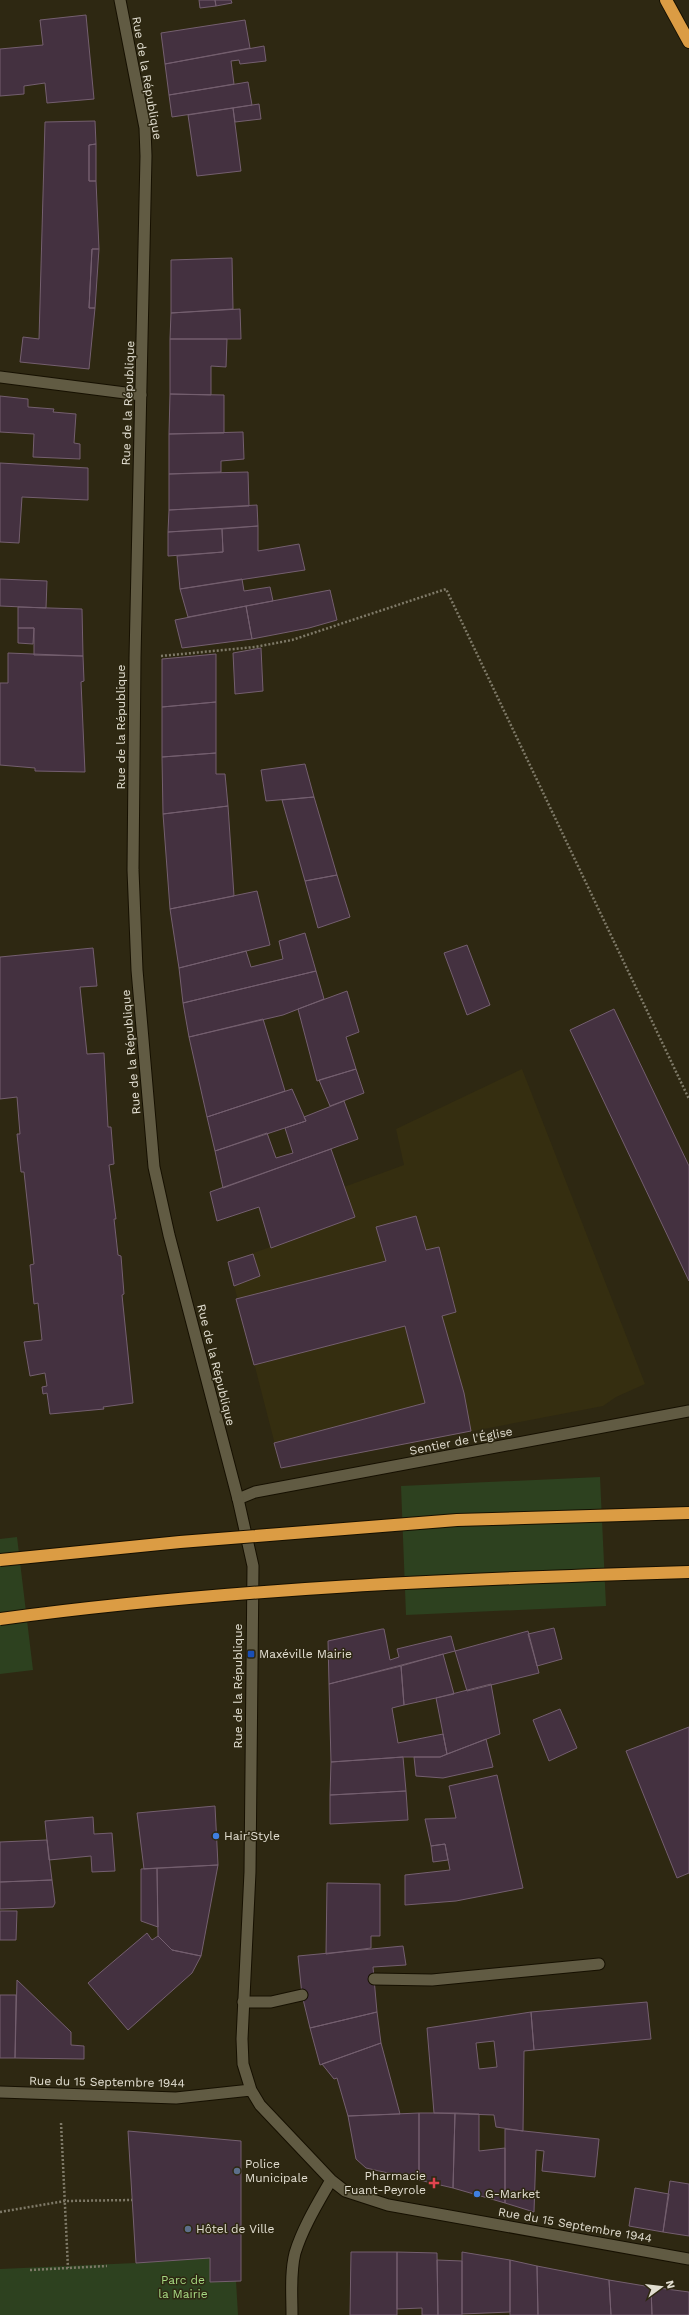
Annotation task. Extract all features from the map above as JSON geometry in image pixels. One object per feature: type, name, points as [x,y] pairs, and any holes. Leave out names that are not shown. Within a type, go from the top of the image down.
[{"type":"highway","points":[[666,0],[689,42]]},
{"type":"highway","points":[[0,1560],[180,1542],[457,1520],[689,1513]]},
{"type":"highway","points":[[0,1618],[311,1588],[459,1579],[689,1572]]},
{"type":"street","name":"Rue de la République","points":[[120,0],[145,128],[146,156],[135,658],[133,870],[137,970],[153,1151],[169,1235],[238,1499],[253,1566],[250,1872],[243,2002],[243,2064],[251,2090]]},
{"type":"street","points":[[0,377],[141,395]]},
{"type":"street","name":"Sentier de l'Église","points":[[238,1499],[261,1491],[689,1411]]},
{"type":"street","points":[[374,1979],[432,1980],[599,1964]]},
{"type":"street","points":[[243,2002],[272,2002],[302,1995]]},
{"type":"street","name":"Rue du 15 Septembre 1944","points":[[0,2092],[176,2098],[251,2090],[260,2105],[331,2180],[345,2191],[388,2205],[689,2259]]},
{"type":"street","points":[[292,2315],[292,2272],[295,2253],[315,2209],[331,2180]]},
{"type":"path","points":[[154,657],[255,647],[292,640],[446,589],[689,1099]]},
{"type":"path","points":[[62,2122],[68,2268]]},
{"type":"path","points":[[0,2212],[65,2200],[132,2200]]},
{"type":"path","points":[[30,2270],[107,2266]]},
{"type":"shaded area","points":[[522,1069],[645,1384],[616,1397],[603,1406],[281,1468],[228,1262],[355,1217],[344,1187],[404,1165],[396,1129]]},
{"type":"green space","points":[[600,1477],[606,1606],[406,1615],[401,1486]]},
{"type":"green space","points":[[17,1537],[33,1670],[0,1674],[0,1539]]},
{"type":"green space","name":"Parc de la Mairie","points":[[210,2258],[210,2282],[236,2281],[238,2315],[0,2315],[0,2269]]},
{"type":"building","points":[[199,0],[215,0],[216,6],[200,8]]},
{"type":"building","points":[[215,0],[231,0],[232,3],[216,6]]},
{"type":"building","points":[[86,15],[94,99],[47,103],[45,83],[24,86],[24,94],[0,96],[0,49],[43,45],[40,20]]},
{"type":"building","points":[[245,20],[250,48],[165,64],[161,33]]},
{"type":"building","points":[[264,46],[266,61],[240,64],[239,60],[231,61],[234,84],[169,95],[165,64]]},
{"type":"building","points":[[248,82],[252,105],[172,117],[169,95]]},
{"type":"building","points":[[259,104],[261,119],[235,122],[233,108]]},
{"type":"building","points":[[233,108],[241,171],[197,176],[188,115]]},
{"type":"building","points":[[95,121],[96,144],[89,145],[89,181],[96,181],[99,249],[92,249],[89,308],[95,308],[89,369],[20,362],[23,337],[39,339],[45,122]]},
{"type":"building","points":[[96,144],[96,181],[89,181],[89,145]]},
{"type":"building","points":[[92,249],[99,249],[95,308],[89,308]]},
{"type":"building","points":[[232,258],[233,309],[171,313],[171,260]]},
{"type":"building","points":[[240,309],[241,339],[170,339],[171,313]]},
{"type":"building","points":[[170,339],[227,339],[226,367],[211,366],[211,395],[170,394]]},
{"type":"building","points":[[170,394],[224,395],[224,433],[169,434]]},
{"type":"building","points":[[0,396],[28,399],[28,407],[54,409],[53,412],[76,414],[74,443],[80,444],[80,459],[33,457],[34,434],[0,432]]},
{"type":"building","points":[[243,432],[244,459],[221,461],[221,472],[169,474],[169,434]]},
{"type":"building","points":[[0,463],[88,468],[88,500],[22,497],[19,543],[0,542]]},
{"type":"building","points":[[248,472],[249,506],[169,510],[169,474]]},
{"type":"building","points":[[257,505],[258,526],[168,532],[169,510]]},
{"type":"building","points":[[258,526],[258,551],[299,544],[305,570],[180,589],[177,556],[223,552],[222,529]]},
{"type":"building","points":[[222,529],[223,552],[168,556],[168,532]]},
{"type":"building","points":[[0,579],[47,581],[46,608],[0,606]]},
{"type":"building","points":[[242,579],[244,591],[270,587],[273,601],[188,617],[180,589]]},
{"type":"building","points":[[330,590],[337,620],[309,628],[252,639],[246,606]]},
{"type":"building","points":[[246,606],[252,639],[182,648],[175,620]]},
{"type":"building","points":[[18,607],[82,609],[83,656],[34,655],[34,628],[18,628]]},
{"type":"building","points":[[18,628],[34,628],[33,644],[18,643]]},
{"type":"building","points":[[261,648],[263,691],[235,694],[233,653]]},
{"type":"building","points":[[8,653],[83,656],[84,681],[81,682],[85,772],[35,771],[35,768],[0,765],[0,683],[8,683]]},
{"type":"building","points":[[216,654],[216,702],[162,707],[162,659]]},
{"type":"building","points":[[216,702],[216,753],[162,757],[162,707]]},
{"type":"building","points":[[216,753],[216,774],[225,774],[228,806],[163,814],[162,757]]},
{"type":"building","points":[[305,764],[314,797],[266,801],[261,770]]},
{"type":"building","points":[[314,797],[337,875],[305,881],[282,800]]},
{"type":"building","points":[[228,806],[234,896],[170,909],[163,814]]},
{"type":"building","points":[[337,875],[350,917],[318,928],[305,881]]},
{"type":"building","points":[[257,891],[270,945],[179,968],[170,909]]},
{"type":"building","points":[[305,933],[316,971],[183,1003],[179,968],[246,951],[251,967],[283,959],[279,941]]},
{"type":"building","points":[[467,945],[490,1005],[467,1015],[444,953]]},
{"type":"building","points":[[93,948],[97,986],[80,987],[87,1054],[104,1053],[108,1127],[111,1127],[114,1164],[109,1165],[116,1219],[114,1219],[118,1255],[121,1256],[124,1294],[122,1295],[133,1403],[103,1407],[104,1409],[50,1414],[47,1393],[43,1394],[42,1387],[47,1386],[45,1373],[30,1376],[24,1342],[42,1340],[38,1303],[34,1304],[30,1265],[34,1264],[24,1172],[21,1172],[17,1134],[20,1134],[17,1097],[0,1099],[0,957]]},
{"type":"building","points":[[316,971],[324,999],[283,1015],[189,1037],[183,1003]]},
{"type":"building","points":[[347,991],[359,1032],[346,1037],[356,1069],[317,1081],[298,1009]]},
{"type":"building","points":[[614,1009],[689,1166],[689,1281],[570,1030]]},
{"type":"building","points":[[263,1019],[285,1091],[207,1117],[189,1037]]},
{"type":"building","points":[[356,1069],[364,1093],[330,1106],[319,1080]]},
{"type":"building","points":[[292,1089],[306,1121],[215,1151],[207,1117]]},
{"type":"building","points":[[344,1101],[358,1139],[223,1188],[215,1151],[267,1133],[276,1158],[293,1153],[285,1128],[306,1121],[304,1117]]},
{"type":"building","points":[[331,1149],[355,1217],[271,1248],[259,1207],[217,1221],[210,1192]]},
{"type":"building","points":[[416,1216],[426,1250],[439,1247],[456,1312],[442,1316],[464,1393],[471,1431],[281,1468],[274,1443],[425,1403],[405,1326],[254,1365],[236,1299],[386,1261],[376,1227]]},
{"type":"building","points":[[253,1254],[260,1276],[234,1286],[228,1262]]},
{"type":"building","points":[[554,1628],[562,1659],[537,1666],[528,1634]]},
{"type":"building","points":[[384,1629],[390,1660],[399,1657],[397,1649],[451,1636],[455,1651],[329,1684],[328,1641]]},
{"type":"building","points":[[528,1631],[539,1673],[467,1691],[455,1651]]},
{"type":"building","points":[[443,1654],[454,1694],[404,1705],[401,1666]]},
{"type":"building","points":[[401,1666],[404,1705],[392,1708],[398,1743],[443,1734],[447,1754],[440,1757],[403,1757],[331,1762],[329,1684]]},
{"type":"building","points":[[491,1684],[500,1734],[447,1754],[436,1698]]},
{"type":"building","points":[[560,1709],[577,1748],[549,1761],[533,1720]]},
{"type":"building","points":[[689,1727],[689,1873],[677,1878],[626,1751]]},
{"type":"building","points":[[486,1739],[493,1767],[443,1778],[416,1776],[414,1757],[440,1757]]},
{"type":"building","points":[[403,1757],[406,1791],[330,1795],[331,1762]]},
{"type":"building","points":[[497,1775],[523,1888],[456,1901],[405,1905],[405,1875],[450,1870],[445,1844],[431,1846],[425,1819],[456,1818],[449,1786]]},
{"type":"building","points":[[406,1791],[408,1820],[330,1824],[330,1795]]},
{"type":"building","points":[[215,1806],[218,1865],[144,1869],[137,1813]]},
{"type":"building","points":[[93,1817],[94,1834],[112,1833],[115,1871],[92,1872],[91,1856],[49,1860],[45,1821]]},
{"type":"building","points":[[47,1840],[52,1880],[0,1882],[0,1842]]},
{"type":"building","points":[[445,1844],[448,1860],[433,1862],[431,1846]]},
{"type":"building","points":[[218,1865],[201,1956],[172,1950],[158,1936],[157,1868]]},
{"type":"building","points":[[157,1868],[158,1927],[141,1921],[141,1869]]},
{"type":"building","points":[[52,1880],[55,1903],[53,1907],[0,1909],[0,1882]]},
{"type":"building","points":[[327,1883],[380,1884],[380,1936],[371,1936],[371,1948],[326,1954]]},
{"type":"building","points":[[0,1911],[17,1911],[16,1940],[0,1940]]},
{"type":"building","points":[[147,1933],[152,1940],[158,1936],[172,1950],[201,1956],[192,1973],[128,2030],[88,1983]]},
{"type":"building","points":[[403,1946],[406,1965],[373,1967],[377,2012],[310,2028],[302,1995],[298,1956]]},
{"type":"building","points":[[17,1980],[71,2032],[71,2045],[84,2046],[84,2059],[15,2058]]},
{"type":"building","points":[[0,1995],[16,1995],[15,2058],[0,2058]]},
{"type":"building","points":[[647,2002],[651,2039],[534,2050],[531,2012]]},
{"type":"building","points":[[377,2012],[381,2043],[320,2065],[310,2028]]},
{"type":"building","points":[[531,2012],[534,2050],[524,2051],[523,2131],[496,2127],[494,2115],[434,2113],[427,2028]],"holes":[[[494,2041],[497,2067],[479,2069],[476,2043]]]},
{"type":"building","points":[[381,2043],[400,2114],[348,2116],[337,2078],[334,2079],[322,2064]]},
{"type":"building","points":[[419,2113],[419,2180],[366,2168],[356,2159],[348,2116]]},
{"type":"building","points":[[419,2113],[455,2113],[453,2188],[419,2180]]},
{"type":"building","points":[[455,2113],[479,2114],[479,2151],[505,2148],[505,2203],[453,2188]]},
{"type":"building","points":[[505,2129],[599,2139],[595,2177],[542,2171],[544,2151],[536,2150],[534,2212],[505,2203]]},
{"type":"building","name":"Hôtel de Ville","points":[[128,2131],[241,2141],[241,2281],[210,2282],[210,2258],[136,2263]]},
{"type":"building","points":[[670,2181],[689,2184],[689,2236],[663,2232]]},
{"type":"building","points":[[635,2188],[669,2194],[663,2232],[629,2226]]},
{"type":"building","points":[[351,2252],[397,2252],[397,2315],[350,2315]]},
{"type":"building","points":[[397,2252],[437,2253],[438,2315],[422,2315],[422,2308],[397,2309]]},
{"type":"building","points":[[462,2252],[510,2260],[510,2312],[462,2314]]},
{"type":"building","points":[[437,2260],[462,2261],[462,2315],[438,2315]]},
{"type":"building","points":[[510,2260],[537,2266],[538,2315],[510,2315]]},
{"type":"building","points":[[537,2266],[609,2280],[611,2315],[538,2315]]},
{"type":"building","points":[[609,2280],[651,2287],[652,2315],[611,2315]]},
{"type":"building","points":[[651,2287],[689,2292],[689,2315],[652,2315]]},
{"type":"place","name":"Maxéville Mairie","points":[[251,1654]]},
{"type":"place","name":"Hair'Style","points":[[216,1836]]},
{"type":"place","name":"Police Municipale","points":[[237,2171]]},
{"type":"place","name":"Pharmacie Fuant-Peyrole","points":[[434,2183]]},
{"type":"place","name":"G-Market","points":[[477,2194]]},
{"type":"place","name":"Hôtel de Ville","points":[[188,2229]]}]
